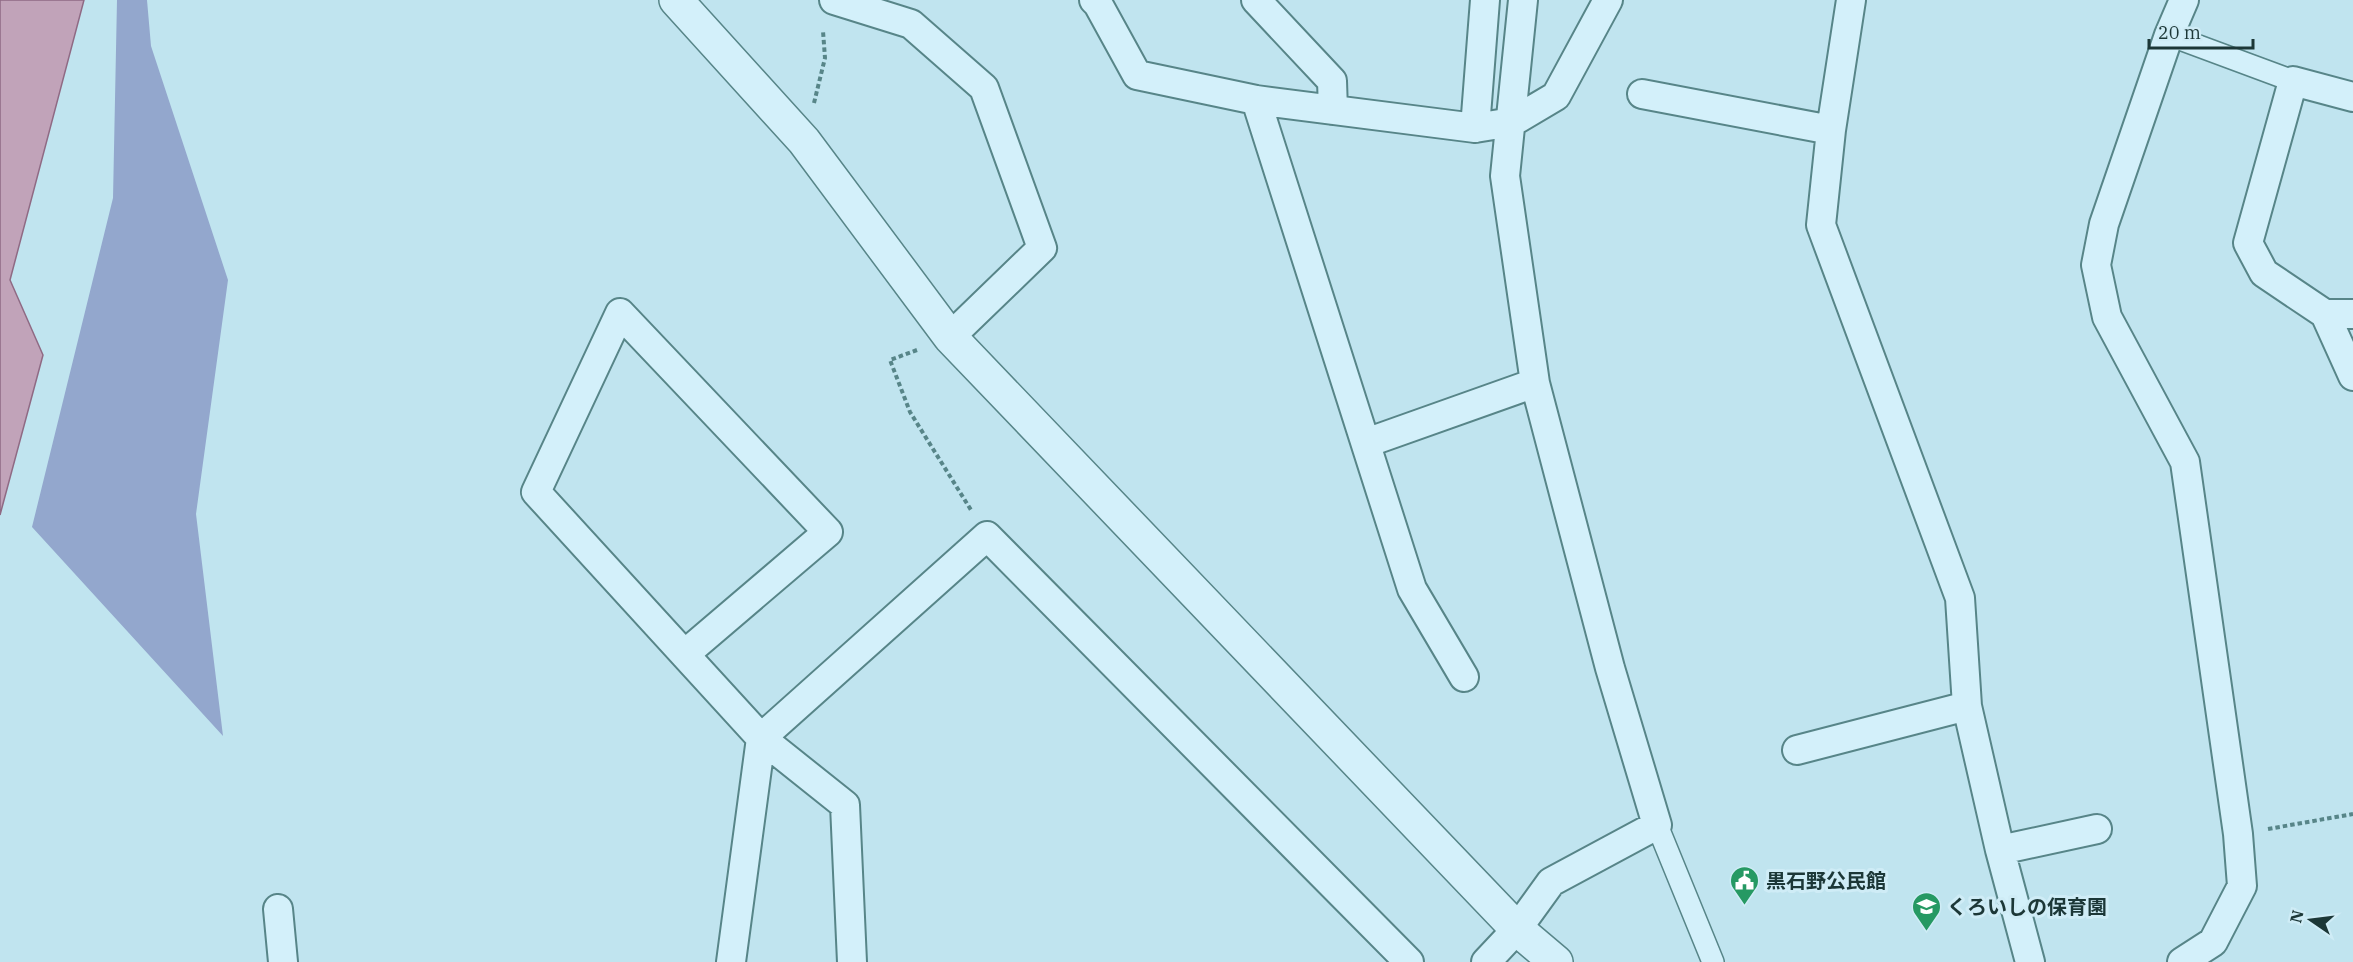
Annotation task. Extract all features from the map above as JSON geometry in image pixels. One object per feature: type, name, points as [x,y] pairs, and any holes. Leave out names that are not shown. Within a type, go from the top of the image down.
[{"type":"street","points":[[676,0],[804,141],[950,338],[1517,928],[1556,962]]},
{"type":"street","points":[[1094,0],[1137,75],[1256,100],[1475,128],[1512,122],[1556,96],[1608,0]]},
{"type":"street","points":[[1256,0],[1332,81],[1333,110]]},
{"type":"street","points":[[1475,128],[1485,0]]},
{"type":"street","points":[[1523,0],[1505,176],[1535,383],[1610,668],[1657,825],[1713,962]]},
{"type":"street","points":[[1851,0],[1831,130],[1821,225],[1960,598],[1967,706],[2000,850],[2030,962]]},
{"type":"street","points":[[2182,962],[2213,942],[2242,886],[2238,834],[2185,462],[2107,317],[2096,265],[2104,224],[2169,35],[2184,0]]},
{"type":"street","points":[[828,12],[911,24],[984,88],[1042,248],[950,338]]},
{"type":"street","points":[[2169,35],[2293,81],[2353,97]]},
{"type":"street","points":[[2293,81],[2248,243],[2264,273],[2325,314],[2353,376]]},
{"type":"street","points":[[1642,94],[1831,130]]},
{"type":"street","points":[[1256,100],[1412,589],[1464,677]]},
{"type":"street","points":[[685,654],[828,532],[620,313],[536,492],[761,738],[845,805],[852,962]]},
{"type":"street","points":[[2325,314],[2353,314]]},
{"type":"street","points":[[1366,443],[1535,383]]},
{"type":"street","points":[[731,962],[761,738],[987,536],[1409,962]]},
{"type":"street","points":[[1797,750],[1967,706]]},
{"type":"street","points":[[1486,962],[1517,928],[1551,882],[1657,825]]},
{"type":"street","points":[[2000,850],[2097,829]]},
{"type":"street","points":[[278,909],[283,962]]},
{"type":"path","points":[[804,141],[825,58],[828,12]]},
{"type":"path","points":[[950,338],[890,360],[909,412],[987,536]]},
{"type":"path","points":[[2238,834],[2353,814]]},
{"type":"shaded area","points":[[0,0],[84,0],[10,280],[43,355],[0,515]]},
{"type":"shaded area","points":[[117,0],[147,0],[151,46],[228,280],[196,514],[223,736],[32,527],[113,198]]},
{"type":"place","name":"黒石野公民館","points":[[1745,906]]},
{"type":"place","name":"くろいしの保育園","points":[[1926,932]]}]
